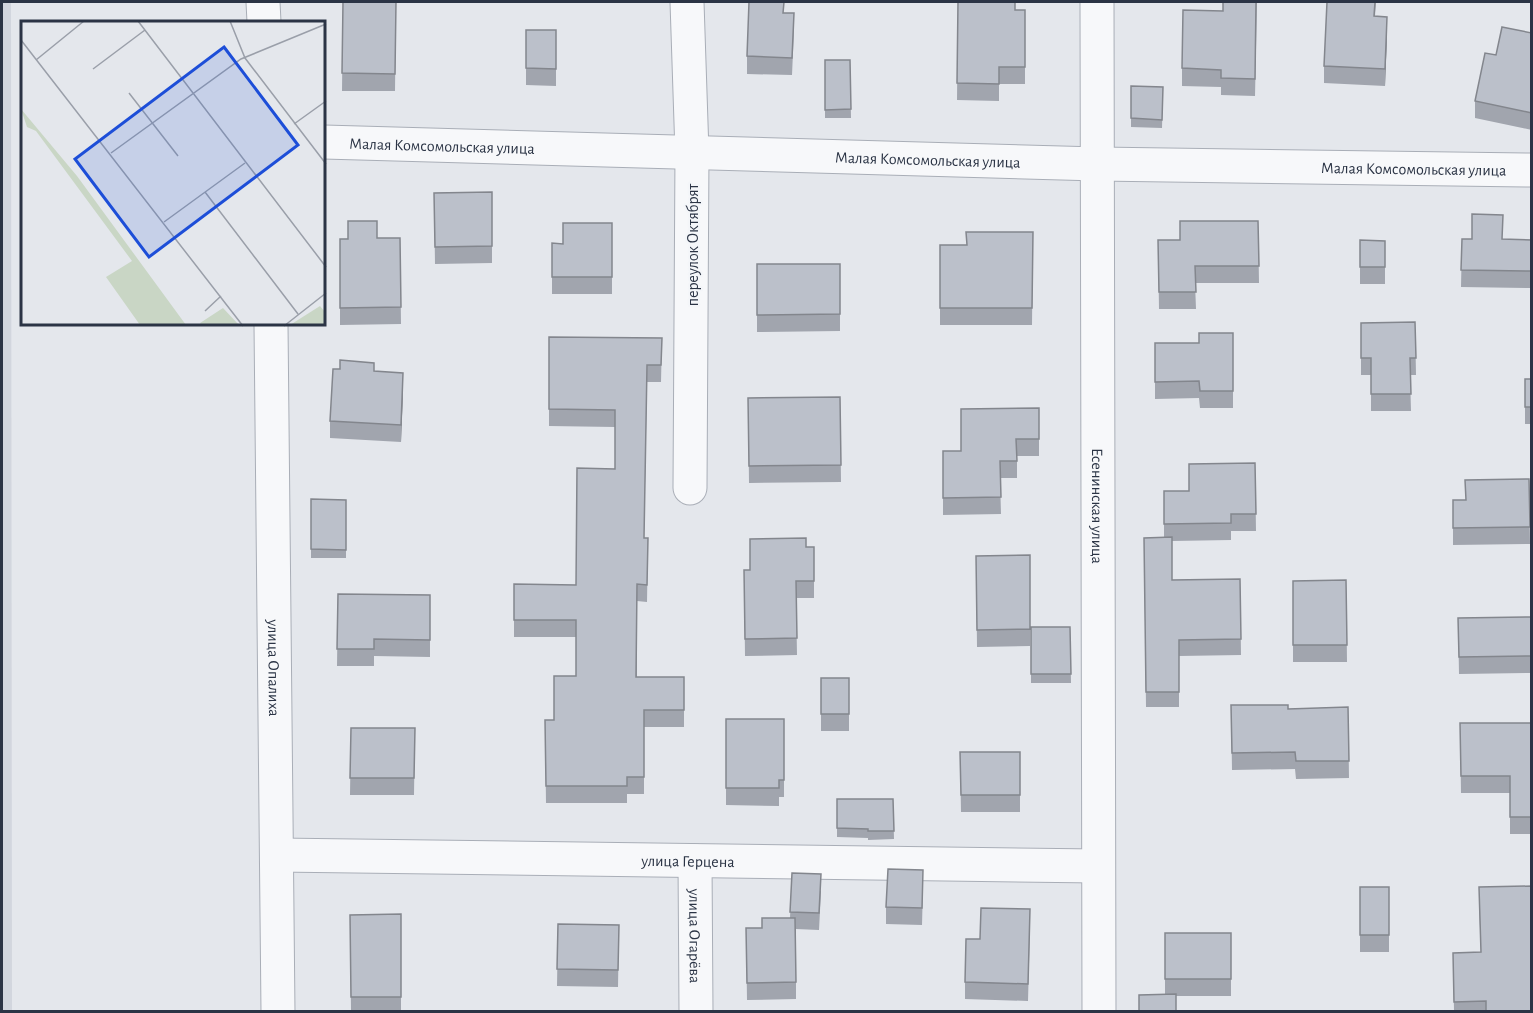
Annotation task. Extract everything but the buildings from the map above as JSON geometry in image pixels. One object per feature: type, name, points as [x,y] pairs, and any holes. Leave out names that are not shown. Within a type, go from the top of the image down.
[{"type":"street","points":[[263,2],[264,21]]},
{"type":"street","name":"переулок Октябрят","points":[[687,2],[692,153],[690,488]]},
{"type":"street","name":"Есенинская улица","points":[[1097,2],[1100,1011]]},
{"type":"street","name":"Малая Комсомольская улица","points":[[326,141],[1098,164],[1532,170]]},
{"type":"street","name":"улица Опалиха","points":[[271,326],[278,1011]]},
{"type":"street","name":"улица Герцена","points":[[277,855],[1098,866]]},
{"type":"street","name":"улица Огарёва","points":[[695,861],[696,1011]]},
{"type":"shaded area","points":[[2,2],[11,2],[12,1012],[2,1011]]}]
